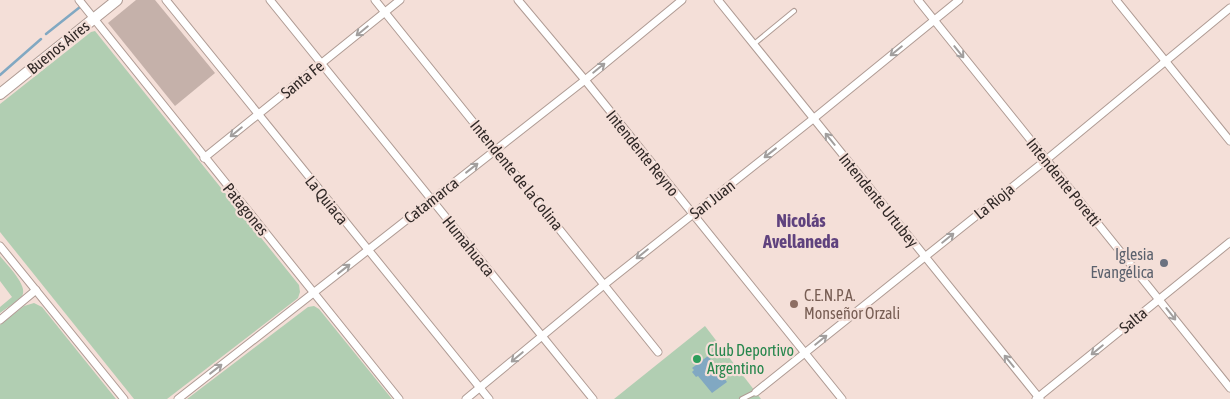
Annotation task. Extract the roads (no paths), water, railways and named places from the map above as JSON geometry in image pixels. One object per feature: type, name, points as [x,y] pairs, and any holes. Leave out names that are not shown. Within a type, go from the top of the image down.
[{"type":"main road","name":"Buenos Aires","points":[[0,94],[117,0]]},
{"type":"street","name":"Patagones","points":[[79,0],[399,399]]},
{"type":"street","name":"La Quiaca","points":[[166,0],[488,399]]},
{"type":"street","name":"Humahuaca","points":[[270,0],[593,399]]},
{"type":"street","name":"Intendente de la Colina","points":[[375,0],[658,352]]},
{"type":"street","name":"Santa Fe","points":[[204,158],[400,0]]},
{"type":"street","name":"Intendente Reyno","points":[[518,0],[585,80],[842,399]]},
{"type":"street","name":"Catamarca","points":[[178,399],[585,80],[682,0]]},
{"type":"street","name":"Intendente Urtubey","points":[[718,0],[1038,398]]},
{"type":"street","name":"Intendente Poretti","points":[[918,0],[1230,388]]},
{"type":"street","name":"San Juan","points":[[466,399],[605,284],[959,0]]},
{"type":"street","points":[[1116,0],[1230,141]]},
{"type":"street","name":"La Rioja","points":[[756,392],[1046,160],[1230,8]]},
{"type":"street","name":"Salta","points":[[1038,398],[1230,242]]},
{"type":"street","points":[[0,246],[124,399]]},
{"type":"street","points":[[0,320],[36,290]]},
{"type":"lane","points":[[754,44],[794,11]]},
{"type":"lane","points":[[742,399],[756,392]]},
{"type":"lane","points":[[750,399],[756,392]]},
{"type":"water","points":[[708,356],[727,382],[712,393],[698,376],[696,377],[692,372],[694,370],[692,368]]},
{"type":"waterway","points":[[46,34],[80,7]]},
{"type":"waterway","points":[[0,75],[41,39]]},
{"type":"place","name":"Iglesia Evangélica","points":[[1164,263]]},
{"type":"place","name":"C.E.N.P.A. Monseñor Orzali","points":[[794,304]]},
{"type":"place","name":"Club Deportivo Argentino","points":[[697,359]]},
{"type":"district","name":"Nicolás Avellaneda","points":[[801,230]]}]
